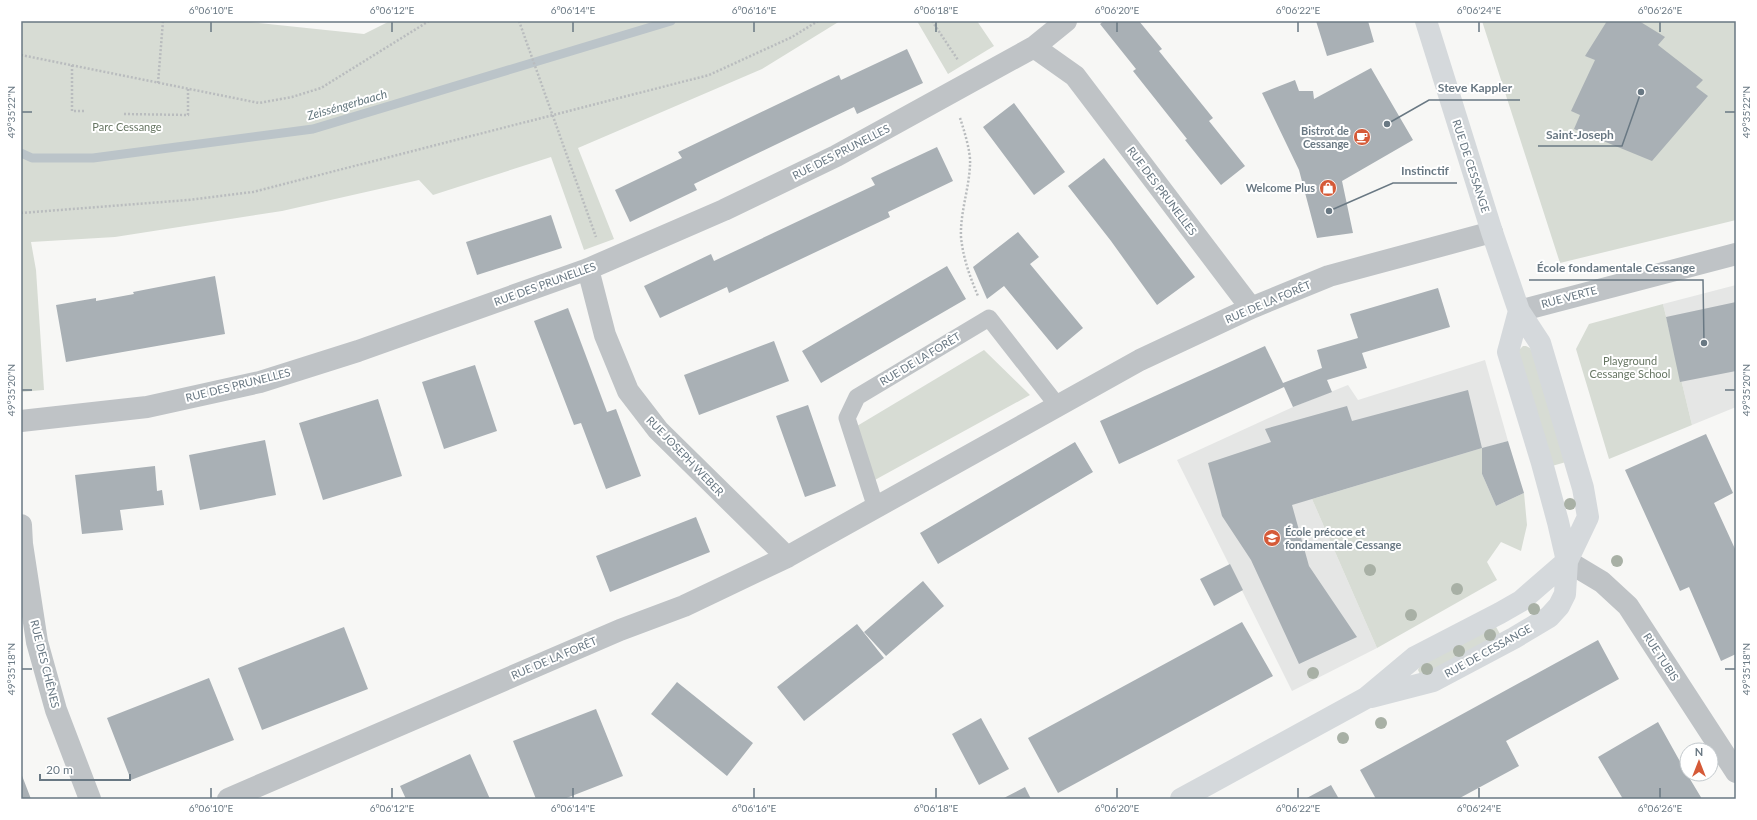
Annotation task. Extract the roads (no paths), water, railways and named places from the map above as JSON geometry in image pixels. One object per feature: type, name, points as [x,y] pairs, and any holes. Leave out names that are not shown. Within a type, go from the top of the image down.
[{"type":"main road","name":"RUE DE CESSANGE","points":[[1181,799],[1366,698],[1415,657],[1500,613],[1521,600],[1567,561],[1588,517],[1583,488],[1540,343],[1519,311],[1492,232],[1426,21]]},
{"type":"main road","name":"RUE DE CESSANGE","points":[[1366,698],[1432,681],[1514,638],[1549,617],[1559,606],[1565,594],[1567,561],[1558,522],[1542,463],[1508,352],[1519,311]]},
{"type":"street","name":"RUE DES PRUNELLES","points":[[21,422],[147,407],[260,382],[358,351],[588,269],[724,210],[836,156],[1034,47],[1066,21]]},
{"type":"street","name":"RUE DES PRUNELLES","points":[[1034,47],[1075,76],[1251,308]]},
{"type":"street","name":"RUE DE LA FORÊT","points":[[228,799],[620,630],[684,606],[787,557],[1140,360],[1251,308],[1330,276],[1492,232]]},
{"type":"street","name":"RUE VERTE","points":[[1519,311],[1736,254]]},
{"type":"street","name":"RUE JOSEPH WEBER","points":[[588,269],[605,335],[628,391],[658,430],[787,557]]},
{"type":"street","name":"RUE DES CHÊNES","points":[[21,525],[22,544],[38,642],[56,710],[90,799]]},
{"type":"street","name":"RUE TUBIS","points":[[1567,561],[1602,582],[1628,606],[1736,772]]},
{"type":"lane","name":"RUE DE LA FORÊT","points":[[876,508],[846,418],[857,397],[989,318],[1057,405]]},
{"type":"waterway","name":"Zeisséngerbaach","points":[[21,153],[32,158],[93,158],[313,129],[671,21]]},
{"type":"place","name":"Saint-Joseph","points":[[1641,92]]},
{"type":"place","name":"Steve Kappler","points":[[1387,124]]},
{"type":"place","name":"Bistrot de Cessange","points":[[1362,137]]},
{"type":"place","name":"Welcome Plus","points":[[1328,188]]},
{"type":"place","name":"Instinctif","points":[[1329,211]]},
{"type":"place","name":"École fondamentale Cessange","points":[[1704,343]]},
{"type":"place","name":"École précoce et fondamentale Cessange","points":[[1272,538]]},
{"type":"park label","name":"Parc Cessange","points":[[127,127]]},
{"type":"park label","name":"Playground Cessange School","points":[[1630,367]]}]
